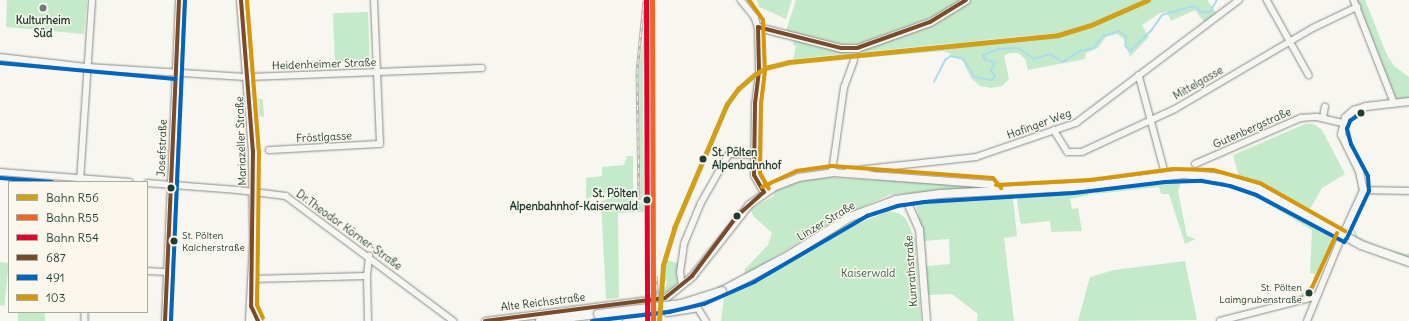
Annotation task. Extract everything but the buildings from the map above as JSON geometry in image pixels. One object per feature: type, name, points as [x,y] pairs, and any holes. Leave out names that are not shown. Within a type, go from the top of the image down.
[{"type":"main road","name":"Mariazeller Straße","points":[[241,0],[249,77],[254,191],[255,279],[250,321]]},
{"type":"main road","name":"Linzer Straße","points":[[598,318],[681,304],[722,291],[788,256],[850,217],[882,204],[905,198],[1091,186],[1174,175],[1212,176],[1258,189],[1342,236],[1380,254],[1409,262]]},
{"type":"main road","name":"Mariazeller Straße","points":[[251,306],[258,321]]},
{"type":"main road","points":[[540,321],[598,318]]},
{"type":"street","points":[[80,180],[92,0]]},
{"type":"street","name":"Josefstraße","points":[[165,321],[179,0]]},
{"type":"street","points":[[374,0],[377,73]]},
{"type":"street","points":[[741,0],[756,17],[758,28],[759,71],[754,175],[764,192]]},
{"type":"street","points":[[758,28],[841,48],[856,48],[930,22],[966,0]]},
{"type":"street","name":"Hafinger Weg","points":[[832,172],[976,157],[1076,123],[1239,0]]},
{"type":"street","points":[[1266,0],[1309,75]]},
{"type":"street","points":[[1354,0],[1394,102]]},
{"type":"street","name":"Mittelgasse","points":[[1054,130],[1063,147],[1075,153],[1152,120],[1290,41],[1356,7]]},
{"type":"street","name":"Heidenheimer Straße","points":[[0,57],[88,67],[249,77],[482,68]]},
{"type":"street","points":[[832,172],[844,88],[854,61]]},
{"type":"street","name":"Fröstlgasse","points":[[269,150],[380,144],[377,73]]},
{"type":"street","points":[[1139,75],[1164,168]]},
{"type":"street","points":[[1306,321],[1314,297],[1363,190],[1359,172],[1343,139],[1342,123],[1349,113],[1358,108],[1409,101]]},
{"type":"street","points":[[1323,118],[1326,107]]},
{"type":"street","name":"Gutenbergstraße","points":[[1195,164],[1228,152],[1295,120],[1323,118],[1342,123]]},
{"type":"street","points":[[682,285],[680,273],[684,244],[701,203],[729,154],[754,155]]},
{"type":"street","points":[[902,165],[902,178]]},
{"type":"street","points":[[0,172],[105,181]]},
{"type":"street","name":"Alte Reichsstraße","points":[[485,321],[665,298],[682,285],[697,270],[737,216],[764,192],[798,177],[832,172],[992,184],[996,191]]},
{"type":"street","name":"Dr.Theodor Körner-Straße","points":[[148,183],[254,191],[290,198],[370,256],[454,321]]},
{"type":"street","points":[[1363,190],[1409,191]]},
{"type":"street","name":"Kunrathstraße","points":[[905,198],[920,229],[926,321]]},
{"type":"street","points":[[368,321],[367,276],[370,256]]},
{"type":"street","points":[[148,271],[168,272]]},
{"type":"street","points":[[255,279],[367,276]]},
{"type":"street","points":[[1220,321],[1314,297]]},
{"type":"street","points":[[665,298],[668,313],[698,308],[706,321]]},
{"type":"street","points":[[614,321],[618,318],[622,304]]},
{"type":"street","points":[[598,318],[602,319],[604,307]]},
{"type":"green space","points":[[7,0],[87,0],[84,34],[6,27]]},
{"type":"green space","points":[[757,0],[792,0],[786,19],[759,7]]},
{"type":"green space","points":[[796,0],[962,0],[936,16],[856,45],[842,45],[786,31]]},
{"type":"green space","points":[[970,0],[1144,0],[1091,24],[1057,33],[793,59],[796,46],[793,45],[794,40],[841,50],[939,21]]},
{"type":"green space","points":[[1151,0],[1207,0],[1217,14],[1205,23],[1195,10],[1171,21],[1167,12],[1160,13],[1142,25],[1149,37],[1130,57],[1124,39],[1117,34],[1106,37],[1098,48],[1086,53],[1085,59],[1028,70],[1025,59],[1018,53],[1010,53],[1004,56],[1009,79],[1002,86],[991,88],[980,86],[971,78],[962,60],[944,51],[789,64],[1049,38],[1092,27]]},
{"type":"green space","points":[[1356,0],[1365,0],[1387,55],[1394,66],[1409,77],[1409,98],[1399,99],[1395,96]]},
{"type":"green space","points":[[368,12],[370,61],[335,62],[333,13]]},
{"type":"green space","points":[[646,19],[643,80],[644,212],[618,213],[619,298],[606,299],[601,201],[611,198],[611,191],[586,199],[586,178],[602,176],[602,167],[624,165],[627,156],[633,156],[633,204],[641,204],[638,74]]},
{"type":"green space","points":[[258,98],[263,100],[264,117],[259,116]]},
{"type":"green space","points":[[1305,124],[1314,124],[1322,130],[1345,174],[1322,188],[1310,209],[1270,188],[1239,177],[1233,155]]},
{"type":"green space","points":[[822,177],[972,185],[972,188],[889,195],[842,216],[744,276],[745,269],[768,245],[772,233],[753,216],[751,209],[774,196],[775,190],[793,182]]},
{"type":"green space","points":[[1174,178],[1212,179],[1257,192],[1328,232],[1332,241],[1318,280],[1313,279],[1315,274],[1310,273],[1312,230],[1261,200],[1234,188],[1208,182],[1181,182],[1178,191],[1187,236],[1196,239],[1185,244],[1169,194],[1161,194],[1159,187],[1095,194],[1097,189]]},
{"type":"green space","points":[[1083,190],[1090,195],[1070,199],[1072,209],[1078,208],[1082,231],[1053,232],[1051,231],[1050,221],[1022,224],[1020,222],[1017,200],[1020,195]]},
{"type":"green space","points":[[1007,195],[1013,199],[1017,236],[1004,238],[1014,321],[977,321],[978,314],[952,294],[927,295],[926,266],[950,264],[949,239],[924,241],[916,205],[922,200],[947,197]]},
{"type":"green space","name":"Kaiserwald","points":[[889,211],[899,213],[906,219],[915,239],[921,321],[721,321],[724,298],[850,227]]},
{"type":"green space","points":[[1359,216],[1354,228],[1358,237],[1386,249],[1406,254],[1409,253],[1409,258],[1355,237],[1352,224],[1355,217]]},
{"type":"green space","points":[[667,260],[678,263],[677,282],[670,291],[661,295],[662,287],[666,287],[667,281],[662,280]]},
{"type":"green space","points":[[1185,261],[1197,320],[1078,321],[1090,277],[1114,270]]},
{"type":"green space","points":[[0,262],[8,263],[4,306],[0,305]]},
{"type":"green space","points":[[1310,285],[1313,289],[1310,294],[1298,297]]},
{"type":"green space","points":[[18,313],[45,313],[45,321],[18,321]]},
{"type":"waterway","points":[[934,82],[945,60],[951,56],[964,59],[975,77],[992,80],[995,77],[991,70],[995,63],[985,60],[983,55],[999,49],[1019,48],[1034,59],[1050,54],[1063,62],[1080,51],[1094,48],[1103,36],[1119,31],[1126,36],[1126,46],[1130,51],[1151,31],[1162,15],[1194,6],[1202,12],[1210,12],[1217,0]]},
{"type":"railway","points":[[639,199],[637,72],[644,0]]},
{"type":"railway","points":[[656,276],[660,321]]},
{"type":"rail line","name":"R54","points":[[646,0],[647,321]]},
{"type":"rail line","name":"R55","points":[[652,0],[653,321]]},
{"type":"rail line","name":"R56","points":[[659,321],[663,265],[674,228],[727,104],[738,89],[754,75],[765,68],[789,62],[1058,35],[1091,25],[1148,0]]},
{"type":"transit line","name":"687","points":[[165,321],[179,0]]},
{"type":"transit line","name":"491","points":[[171,321],[185,0]]},
{"type":"transit line","name":"687","points":[[241,0],[253,151],[251,306],[258,321]]},
{"type":"transit line","name":"103","points":[[247,0],[259,151],[257,305],[263,318]]},
{"type":"transit line","name":"103","points":[[749,0],[763,20],[765,71],[761,105],[760,173],[769,189]]},
{"type":"transit line","name":"687","points":[[758,27],[841,48],[857,48],[930,22],[966,0]]},
{"type":"transit line","name":"687","points":[[758,27],[759,71],[755,105],[754,175],[764,192]]},
{"type":"transit line","name":"491","points":[[0,63],[175,79]]},
{"type":"transit line","name":"491","points":[[592,321],[669,312],[704,304],[754,282],[867,216],[897,206],[925,202],[1074,193],[1165,182],[1202,181],[1230,186],[1256,195],[1344,242],[1369,191],[1368,176],[1351,144],[1347,129],[1350,121],[1361,113]]},
{"type":"transit line","name":"103","points":[[762,187],[796,171],[832,166],[993,178],[1001,188]]},
{"type":"transit line","name":"103","points":[[996,185],[1090,180],[1173,169],[1213,170],[1260,183],[1345,231]]},
{"type":"transit line","name":"491","points":[[0,178],[39,181]]},
{"type":"transit line","name":"687","points":[[485,321],[665,298],[692,276],[737,216],[764,192]]},
{"type":"transit line","name":"103","points":[[1309,294],[1337,233]]},
{"type":"place","name":"Kulturheim Süd","points":[[43,8]]},
{"type":"place","name":"St. Pölten Alpenbahnhof","points":[[703,159]]},
{"type":"place","name":"St. Pölten Alpenbahnhof-Kaiserwald","points":[[647,200]]},
{"type":"place","name":"St. Pölten Kalcherstraße","points":[[174,241]]},
{"type":"place","name":"St. Pölten Laimgrubenstraße","points":[[1309,293]]}]
